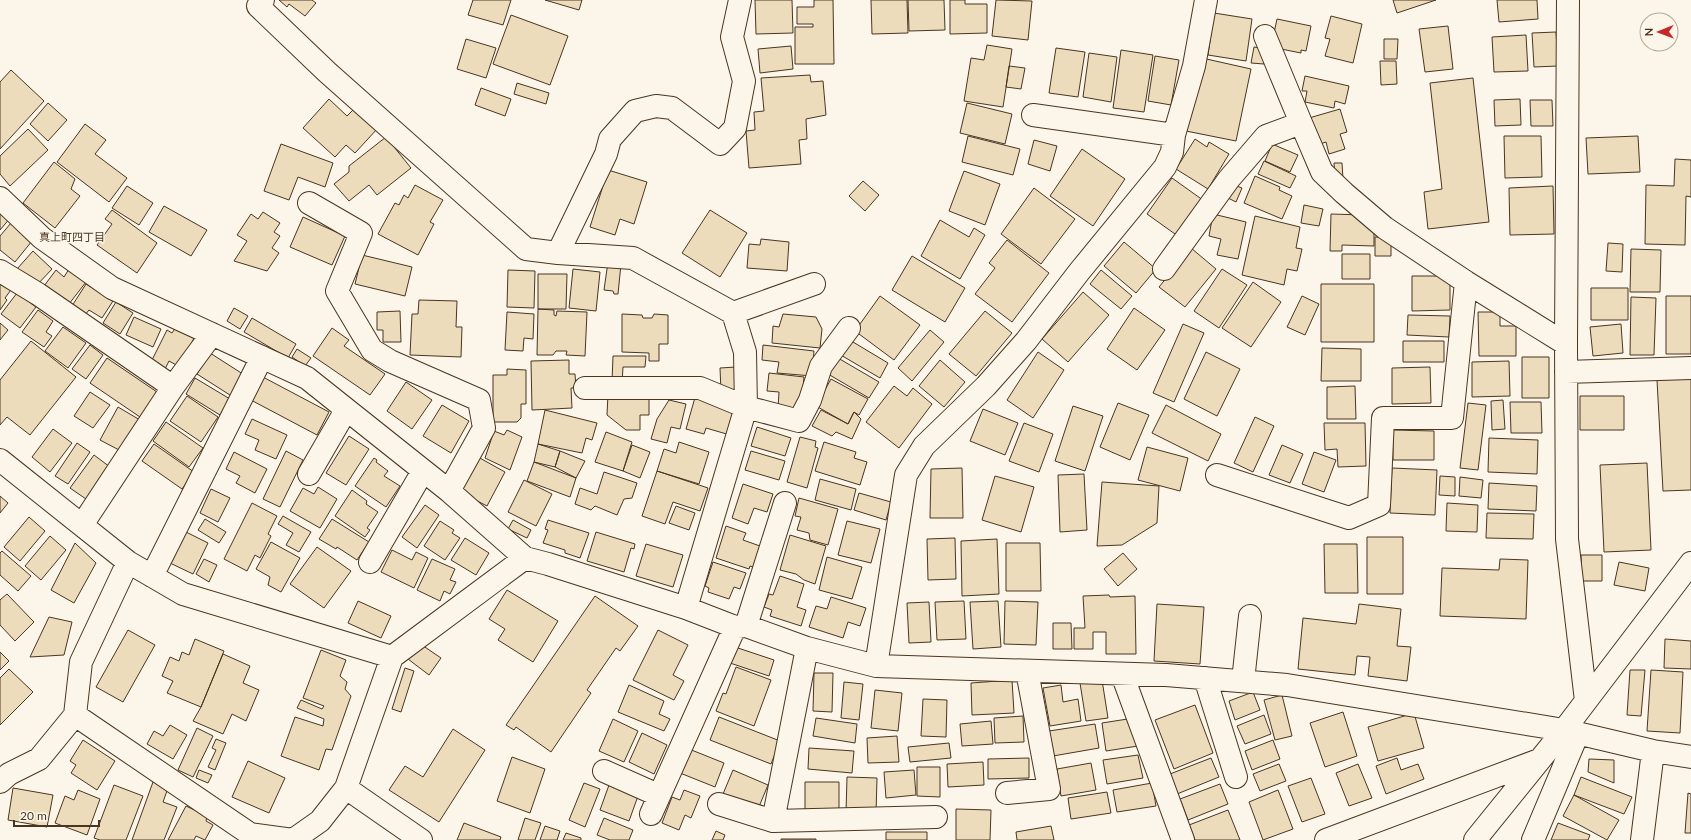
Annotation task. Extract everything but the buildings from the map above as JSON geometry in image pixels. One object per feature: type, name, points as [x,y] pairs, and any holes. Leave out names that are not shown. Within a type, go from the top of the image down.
[{"type":"street","points":[[263,0],[258,6],[322,67],[526,249],[558,253],[632,258],[732,313],[746,352],[746,407],[686,608]]},
{"type":"street","points":[[558,253],[606,154],[610,139],[635,111],[656,106],[672,108],[720,144],[735,128],[744,81],[732,37],[740,0]]},
{"type":"street","points":[[876,666],[906,475],[924,446],[986,386],[1026,341],[1078,272],[1165,167],[1172,152],[1174,135],[1194,66],[1206,0]]},
{"type":"street","points":[[1568,0],[1566,344],[1567,539],[1586,701]]},
{"type":"street","points":[[1266,36],[1300,124],[1322,172],[1385,228],[1466,282],[1566,344]]},
{"type":"street","points":[[1033,115],[1174,135]]},
{"type":"street","points":[[1164,269],[1229,179],[1266,136],[1300,124]]},
{"type":"street","points":[[0,198],[42,238],[112,288],[307,378],[449,491],[524,558],[548,564],[807,648],[876,666],[1122,674],[1205,678],[1287,685],[1571,732],[1654,751],[1691,757]]},
{"type":"street","points":[[309,203],[361,233],[337,291],[372,350],[390,361],[479,400],[484,428],[449,491]]},
{"type":"street","points":[[0,270],[38,294],[173,387]]},
{"type":"street","points":[[1218,475],[1349,518],[1379,505],[1382,418],[1452,418],[1466,282]]},
{"type":"street","points":[[732,313],[814,284]]},
{"type":"street","points":[[585,388],[700,388],[746,407],[799,421],[810,400],[821,366],[849,328]]},
{"type":"street","points":[[82,525],[173,387],[212,334]]},
{"type":"street","points":[[152,576],[262,357]]},
{"type":"street","points":[[1566,372],[1691,368]]},
{"type":"street","points":[[309,474],[346,410]]},
{"type":"street","points":[[0,460],[128,562],[183,594],[392,657]]},
{"type":"street","points":[[370,562],[424,471]]},
{"type":"street","points":[[604,771],[654,805],[741,627],[785,503]]},
{"type":"street","points":[[75,715],[250,834],[293,840],[320,821],[346,788],[392,657],[524,558]]},
{"type":"street","points":[[3,772],[39,759],[75,715],[81,662],[128,562]]},
{"type":"street","points":[[1533,840],[1571,732],[1586,701],[1691,563]]},
{"type":"street","points":[[1243,681],[1250,616]]},
{"type":"street","points":[[774,821],[807,648]]},
{"type":"street","points":[[1007,793],[1049,789],[1026,671]]},
{"type":"street","points":[[1122,674],[1183,840]]},
{"type":"street","points":[[1205,678],[1236,778]]},
{"type":"street","points":[[1475,840],[1540,760],[1571,732]]},
{"type":"street","points":[[1642,840],[1654,751]]},
{"type":"street","points":[[1326,840],[1540,760]]},
{"type":"street","points":[[346,788],[421,840]]},
{"type":"street","points":[[719,804],[774,821],[936,816]]},
{"type":"district","name":"真上町四丁目","points":[[72,237]]}]
